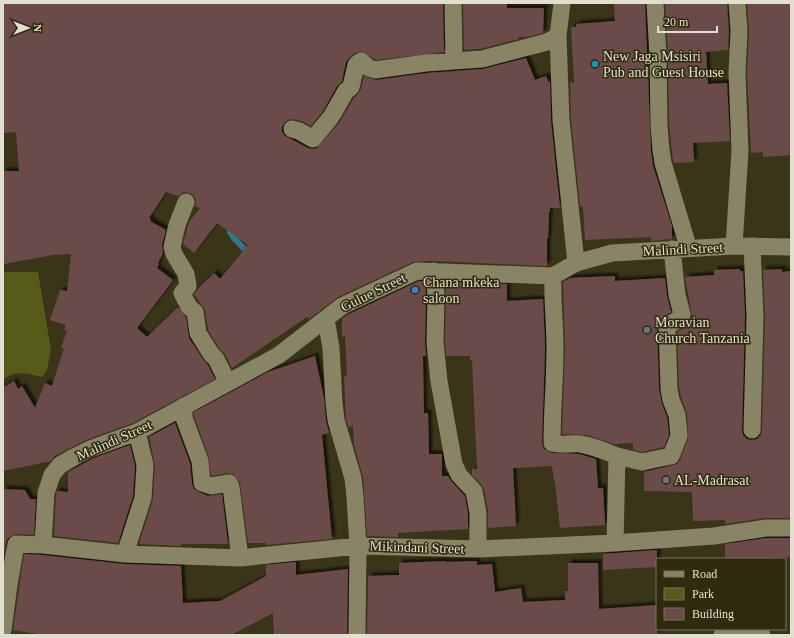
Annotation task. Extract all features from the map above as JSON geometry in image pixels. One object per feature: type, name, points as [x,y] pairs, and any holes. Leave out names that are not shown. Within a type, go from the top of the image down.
[{"type":"street","points":[[453,3],[454,61]]},
{"type":"street","points":[[562,3],[558,36],[561,120],[576,263],[553,276],[555,348],[552,443],[557,445],[573,443],[592,446],[617,456],[642,462],[671,456],[679,436],[677,415],[671,400],[669,389],[667,326],[681,318],[682,314],[676,288],[672,249]]},
{"type":"street","points":[[655,3],[658,56],[659,125],[663,163],[687,243],[690,248]]},
{"type":"street","points":[[734,246],[740,151],[737,73],[739,31],[736,3]]},
{"type":"street","points":[[292,129],[299,131],[313,139],[331,117],[346,91],[351,87],[358,62],[361,61],[369,68],[375,70],[482,59],[547,42],[558,36]]},
{"type":"street","points":[[186,202],[177,225],[172,247],[174,254],[186,274],[188,286],[182,293],[189,307],[195,312],[198,333],[211,354],[216,359],[228,383]]},
{"type":"street","name":"Malindi Street","points":[[576,263],[612,253],[734,246],[791,247]]},
{"type":"street","points":[[752,246],[755,316],[752,430]]},
{"type":"street","points":[[434,271],[436,295],[435,343],[439,382],[454,464],[459,475],[474,491],[478,513],[478,549]]},
{"type":"street","name":"Gulue Street","points":[[330,315],[387,284],[417,272],[434,271],[553,276]]},
{"type":"street","points":[[330,315],[336,420],[352,478],[355,497],[358,546],[357,635]]},
{"type":"street","name":"Malindi Street","points":[[42,545],[46,493],[52,475],[60,466],[90,448],[137,432],[279,355],[330,315]]},
{"type":"street","points":[[184,406],[184,418],[200,461],[202,483],[211,486],[230,484],[240,558]]},
{"type":"street","points":[[125,554],[144,498],[145,465],[137,432]]},
{"type":"street","points":[[615,543],[617,456]]},
{"type":"street","name":"Mikindani Street","points":[[42,545],[125,554],[240,558],[358,546],[478,549],[615,543],[714,536],[766,528],[791,528]]},
{"type":"street","points":[[3,630],[9,585],[10,547],[42,545]]},
{"type":"street","points":[[722,635],[747,633],[762,635]]},
{"type":"green space","points":[[3,272],[38,272],[51,350],[47,370],[42,377],[27,374],[16,374],[3,380]]},
{"type":"building","points":[[3,3],[443,3],[444,52],[376,60],[362,51],[355,53],[346,62],[342,81],[337,86],[323,111],[311,126],[302,121],[290,119],[285,122],[282,127],[282,132],[285,136],[308,148],[317,148],[339,123],[358,94],[361,89],[364,76],[376,80],[427,73],[483,69],[526,58],[535,80],[546,76],[550,82],[551,121],[560,208],[550,208],[549,212],[547,266],[434,261],[413,262],[338,297],[309,319],[307,317],[232,368],[225,354],[219,348],[208,330],[205,310],[194,294],[214,273],[220,279],[248,245],[217,223],[194,253],[183,244],[189,222],[200,208],[195,206],[196,200],[190,193],[184,192],[178,196],[166,192],[149,218],[151,219],[150,221],[166,230],[162,245],[163,253],[157,268],[173,280],[137,328],[147,337],[178,307],[186,317],[189,338],[208,365],[215,379],[133,423],[86,440],[55,456],[51,461],[3,471],[3,388],[14,381],[18,389],[22,386],[35,408],[45,383],[52,386],[64,348],[61,348],[67,331],[64,330],[66,325],[50,320],[60,290],[67,291],[71,254],[53,255],[4,264],[3,171],[19,171],[16,132],[3,133]]},
{"type":"building","points":[[463,3],[507,3],[507,8],[544,8],[543,33],[527,37],[518,37],[519,39],[480,49],[464,50]]},
{"type":"building","points":[[614,3],[645,3],[651,151],[653,166],[672,226],[672,239],[651,241],[651,237],[585,240],[583,207],[580,206],[571,119],[570,82],[574,83],[571,27],[576,27],[576,24],[615,21]]},
{"type":"building","points":[[665,3],[727,3],[729,31],[728,50],[706,52],[708,84],[727,83],[730,141],[693,143],[694,162],[674,163],[673,161],[669,125],[668,55]]},
{"type":"building","points":[[747,3],[791,3],[791,155],[763,157],[763,152],[751,153],[747,73],[749,31]]},
{"type":"building","points":[[740,269],[740,271],[743,271],[745,316],[742,430],[743,435],[747,439],[751,440],[757,439],[761,435],[762,430],[765,316],[763,270],[782,269],[782,272],[791,271],[791,518],[765,518],[725,524],[725,520],[693,521],[692,492],[644,491],[644,472],[677,464],[688,439],[687,414],[679,388],[677,332],[689,324],[692,316],[685,277],[714,275],[714,270]]},
{"type":"building","points":[[615,276],[615,281],[665,278],[671,312],[658,322],[657,326],[659,389],[662,404],[667,417],[669,435],[664,447],[642,452],[633,450],[633,443],[614,444],[587,435],[562,434],[565,347],[563,282],[570,278]]},
{"type":"building","points":[[419,281],[425,281],[426,295],[426,356],[423,356],[424,413],[428,413],[429,454],[442,454],[442,476],[448,476],[465,496],[468,514],[468,529],[398,533],[398,537],[367,536],[363,477],[354,445],[353,426],[349,427],[346,420],[344,376],[347,375],[345,336],[342,337],[342,319],[347,315]]},
{"type":"building","points":[[445,282],[507,284],[507,301],[543,299],[545,347],[542,443],[544,449],[552,453],[579,454],[596,459],[598,488],[603,488],[605,525],[560,528],[552,466],[513,468],[516,526],[488,528],[488,511],[484,489],[472,475],[472,469],[477,469],[472,360],[470,360],[470,356],[446,356]]},
{"type":"building","points":[[315,356],[324,398],[326,421],[329,433],[322,435],[332,539],[266,545],[266,543],[248,543],[240,483],[233,474],[227,473],[211,476],[209,458],[194,416],[194,412],[268,372]]},
{"type":"building","points":[[175,423],[190,463],[192,484],[194,489],[208,496],[222,494],[228,544],[181,544],[181,546],[139,544],[153,499],[155,465],[149,437]]},
{"type":"building","points":[[130,445],[135,466],[133,496],[118,543],[54,536],[56,495],[57,491],[68,492],[68,472],[94,458]]},
{"type":"building","points":[[3,489],[25,490],[30,499],[36,499],[34,535],[16,534],[8,538],[3,561]]},
{"type":"building","points":[[767,538],[791,538],[791,557],[725,558],[725,544]]},
{"type":"building","points":[[657,550],[656,567],[603,570],[603,554]]},
{"type":"building","points":[[24,554],[124,564],[181,566],[183,603],[220,601],[266,576],[266,565],[296,562],[296,575],[348,569],[347,635],[274,635],[273,613],[231,635],[41,635],[13,630]]},
{"type":"building","points":[[477,561],[477,565],[492,564],[495,592],[521,588],[523,602],[565,600],[565,591],[568,591],[568,563],[598,563],[599,609],[656,605],[657,635],[367,635],[368,576],[399,575],[399,563]]},
{"type":"waterway","points":[[235,226],[230,232],[249,254]]},
{"type":"place","name":"New Jaga Msisiri Pub and Guest House","points":[[595,64]]},
{"type":"place","name":"Chana mkeka saloon","points":[[415,290]]},
{"type":"place","name":"Moravian Church Tanzania","points":[[647,330]]},
{"type":"place","name":"AL-Madrasat","points":[[666,480]]}]
